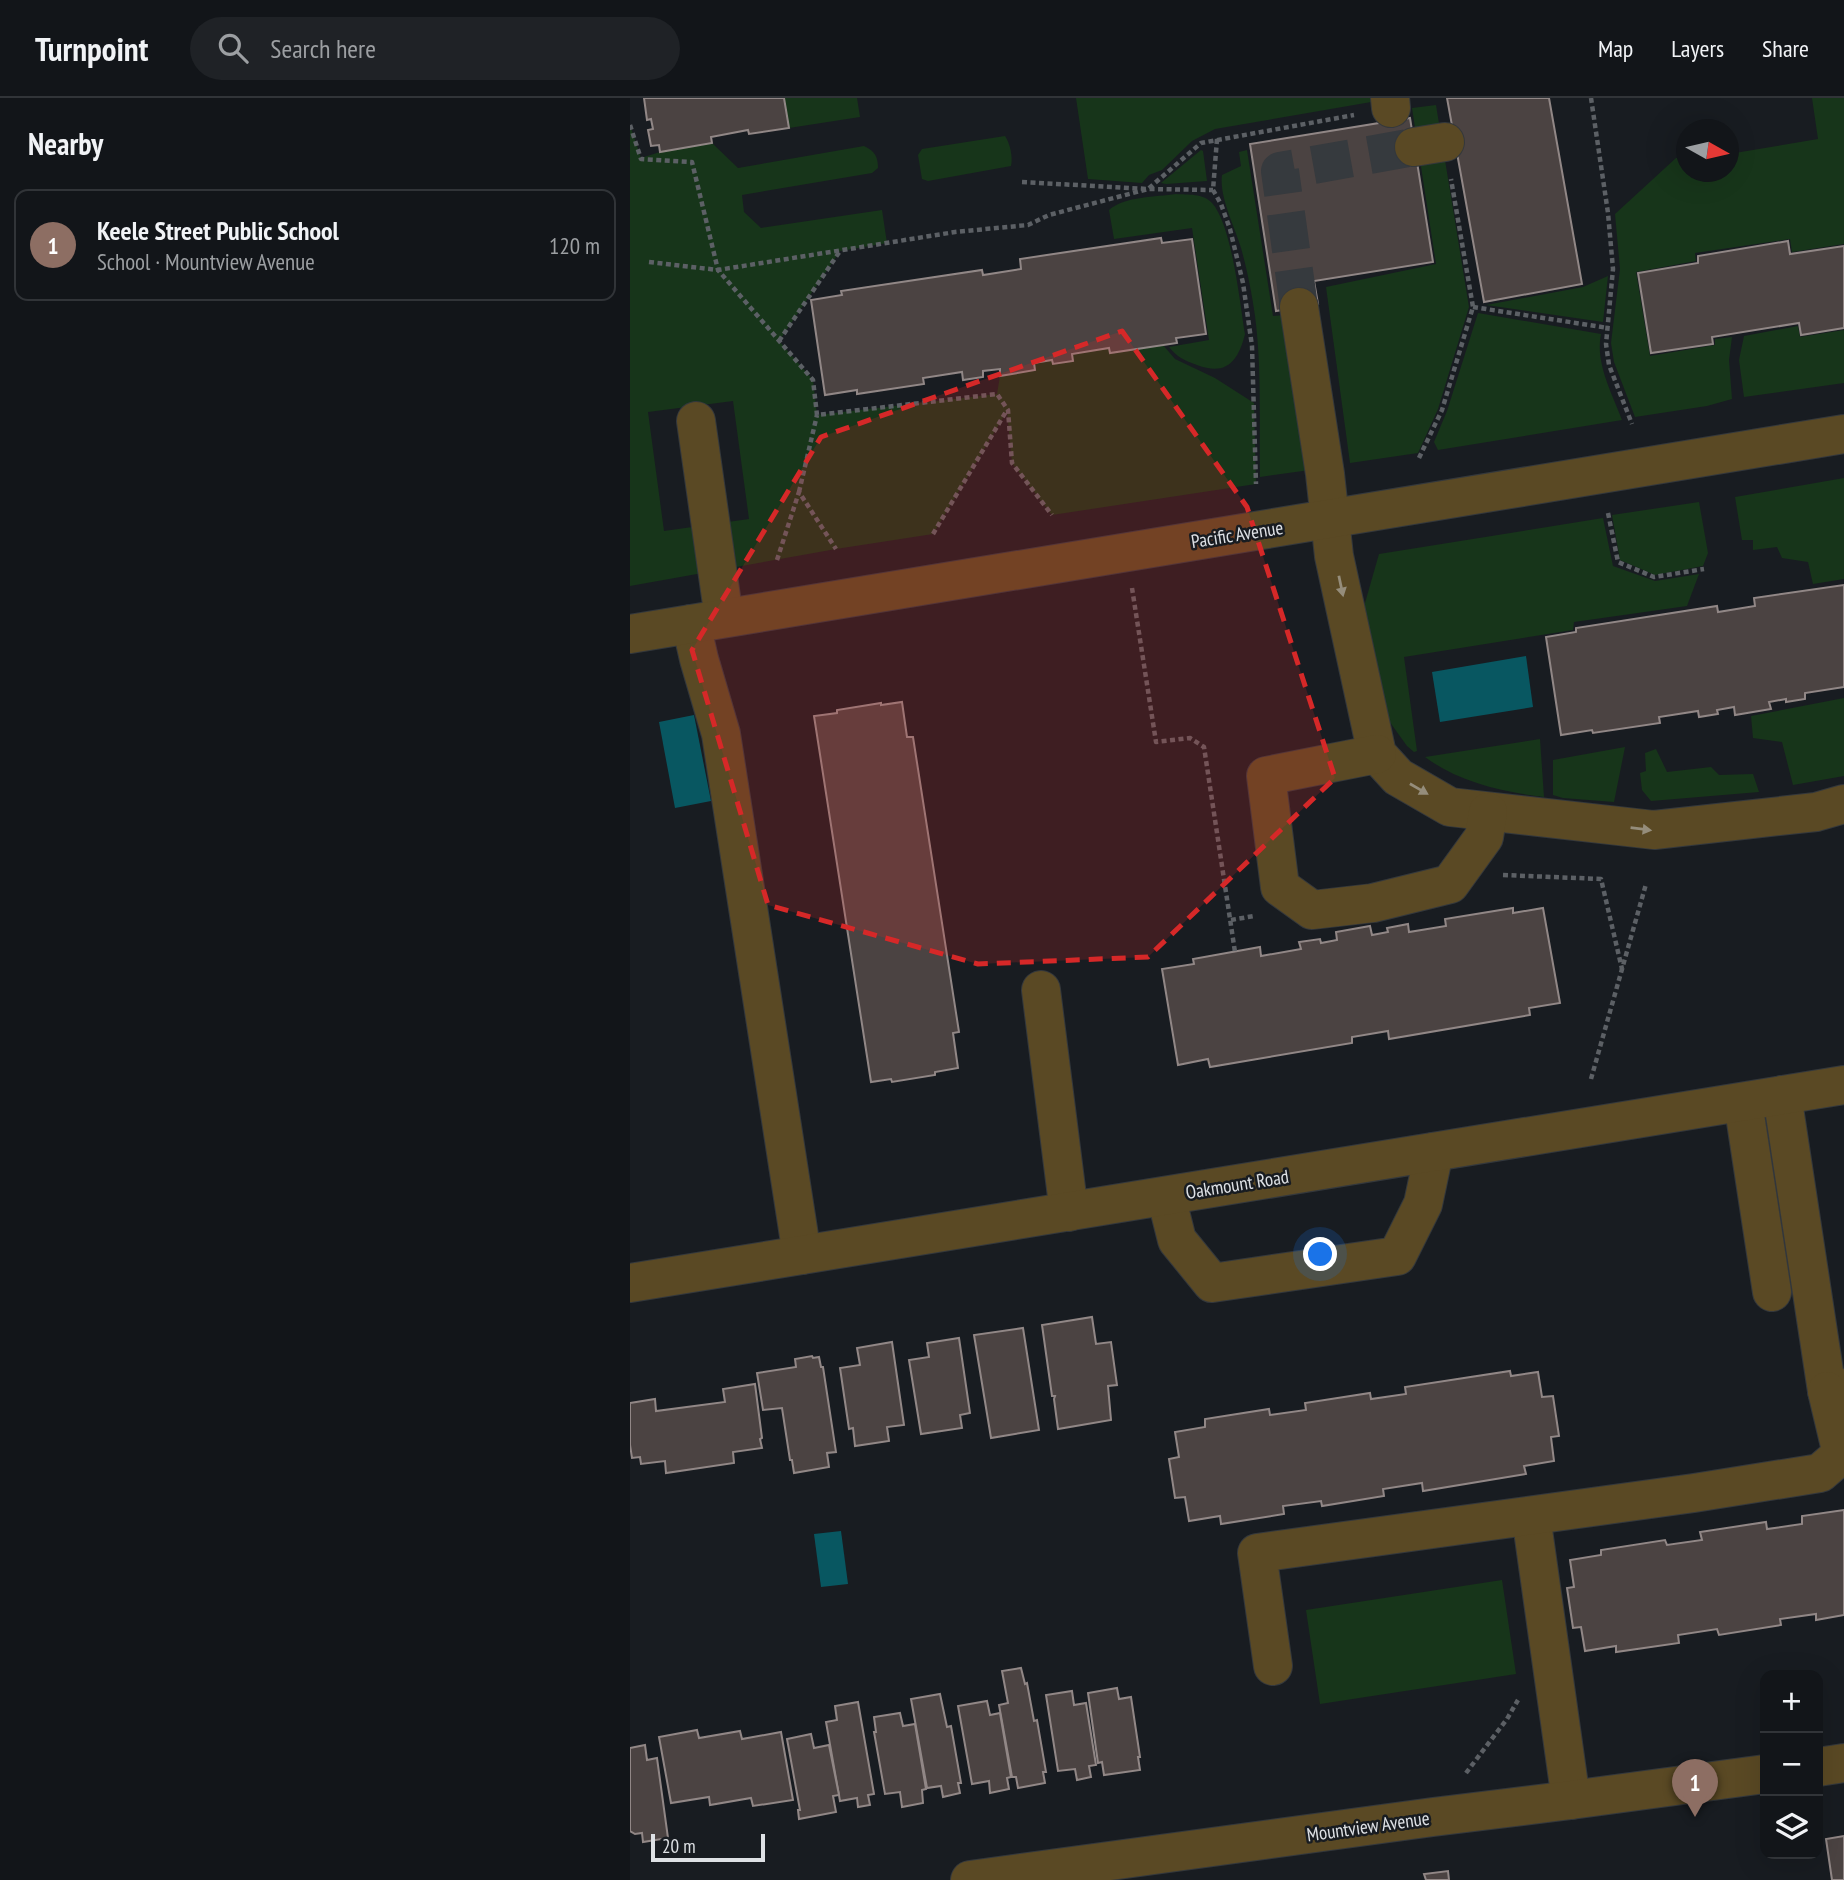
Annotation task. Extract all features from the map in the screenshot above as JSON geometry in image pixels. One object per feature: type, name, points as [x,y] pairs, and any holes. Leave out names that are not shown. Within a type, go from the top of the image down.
[{"type":"street","points":[[1299,307],[1325,474],[1334,556],[1377,754],[1398,776],[1450,807],[1654,830],[1816,812],[1844,804]]},
{"type":"street","points":[[696,421],[707,621],[699,659],[721,734],[802,1255]]},
{"type":"street","name":"Pacific Avenue","points":[[630,634],[1844,434]]},
{"type":"street","points":[[1377,754],[1266,776],[1280,887],[1312,910],[1373,904],[1450,884],[1484,837],[1488,812]]},
{"type":"street","points":[[1041,990],[1069,1212]]},
{"type":"street","name":"Oakmount Road","points":[[630,1283],[1844,1085]]},
{"type":"street","points":[[1273,1666],[1257,1553],[1820,1473],[1842,1454],[1835,1389],[1782,1095]]},
{"type":"street","points":[[1743,1102],[1772,1292]]},
{"type":"street","points":[[1166,1196],[1177,1240],[1212,1283],[1397,1256],[1423,1204],[1434,1152]]},
{"type":"street","points":[[1531,1516],[1571,1800]]},
{"type":"street","points":[[1823,1766],[1844,1763]]},
{"type":"street","name":"Mountview Avenue","points":[[970,1880],[1760,1775]]},
{"type":"path","points":[[1591,98],[1614,269],[1606,344],[1609,365],[1632,424]]},
{"type":"path","points":[[649,262],[718,270],[955,232],[1028,225],[1049,215],[1148,190],[1201,143],[1390,103]]},
{"type":"path","points":[[630,125],[641,159],[692,162],[718,270],[813,380],[817,415],[799,492],[777,560]]},
{"type":"path","points":[[1217,139],[1213,190],[1230,229],[1243,283],[1252,346],[1256,484]]},
{"type":"path","points":[[1419,458],[1442,410],[1473,307],[1429,145]]},
{"type":"path","points":[[1022,182],[1148,190],[1213,190]]},
{"type":"path","points":[[779,341],[840,251]]},
{"type":"path","points":[[1473,307],[1608,328]]},
{"type":"path","points":[[817,415],[997,394],[1008,410],[1012,463],[1052,515]]},
{"type":"path","points":[[933,534],[1008,410]]},
{"type":"path","points":[[799,492],[835,549]]},
{"type":"path","points":[[1608,513],[1618,562],[1654,577],[1704,569]]},
{"type":"path","points":[[1132,587],[1156,742],[1190,738],[1205,747],[1235,952]]},
{"type":"path","points":[[1601,879],[1622,969]]},
{"type":"path","points":[[1591,1079],[1646,884]]},
{"type":"path","points":[[1465,1774],[1507,1718],[1550,1649]]},
{"type":"highlighted area","points":[[1122,331],[1247,507],[1335,778],[1148,957],[978,964],[768,905],[692,650],[821,437]]},
{"type":"green space","points":[[784,98],[857,98],[860,117],[789,128]]},
{"type":"green space","points":[[1076,98],[1377,98],[1377,101],[1215,129],[1192,141],[1162,170],[1149,175],[1142,183],[1088,179]]},
{"type":"green space","points":[[1812,98],[1844,98],[1844,244],[1792,252],[1790,239],[1695,253],[1696,261],[1636,272],[1650,356],[1715,345],[1715,339],[1732,337],[1729,360],[1732,399],[1707,406],[1635,417],[1614,362],[1611,343],[1620,269],[1615,214],[1676,158],[1676,182],[1739,182],[1739,152],[1818,139]]},
{"type":"green space","points":[[1436,105],[1469,307],[1438,409],[1418,453],[1350,463],[1326,287],[1436,264],[1412,108]]},
{"type":"green space","points":[[630,125],[641,158],[712,143],[738,168],[864,146],[875,155],[878,168],[872,173],[742,195],[744,212],[761,228],[882,210],[887,243],[840,251],[779,341],[813,380],[817,415],[997,394],[1000,376],[1035,370],[1034,363],[1109,348],[1110,353],[1163,345],[1175,359],[1215,378],[1254,403],[1256,484],[1052,515],[1012,463],[1007,411],[933,534],[630,586]],"holes":[[[733,401],[749,519],[664,531],[648,412]]]},
{"type":"green space","points":[[1005,136],[1011,150],[1011,166],[928,181],[922,179],[918,155],[922,149]]},
{"type":"green space","points":[[1201,150],[1207,181],[1161,183]]},
{"type":"green space","points":[[1247,150],[1273,316],[1286,315],[1310,470],[1260,477],[1259,376],[1255,316],[1243,256],[1225,202],[1222,184],[1222,175],[1241,166],[1239,152]]},
{"type":"green space","points":[[1176,194],[1200,196],[1212,203],[1219,214],[1230,246],[1245,334],[1234,359],[1216,369],[1182,358],[1169,347],[1209,340],[1192,228],[1114,239],[1109,210],[1123,202]]},
{"type":"green space","points":[[1608,276],[1603,322],[1486,305],[1583,287]]},
{"type":"green space","points":[[1478,313],[1601,334],[1602,367],[1622,420],[1438,450],[1434,442],[1447,411]]},
{"type":"green space","points":[[1798,326],[1800,337],[1844,330],[1844,383],[1744,397],[1739,360],[1744,336]]},
{"type":"green space","points":[[1844,478],[1844,579],[1813,584],[1808,562],[1782,558],[1777,547],[1753,550],[1753,540],[1742,540],[1735,497]]},
{"type":"green space","points":[[1699,502],[1708,553],[1703,566],[1655,575],[1620,560],[1612,515]]},
{"type":"green space","points":[[1603,518],[1613,566],[1655,581],[1699,574],[1687,606],[1574,622],[1573,630],[1404,657],[1417,751],[1414,752],[1384,714],[1363,638],[1365,603],[1379,554]]},
{"type":"green space","points":[[1844,698],[1844,776],[1793,785],[1782,742],[1753,738],[1751,716]]},
{"type":"green space","points":[[1540,739],[1544,797],[1466,779],[1425,757]]},
{"type":"green space","points":[[1625,747],[1614,802],[1553,795],[1553,760]]},
{"type":"green space","points":[[1656,749],[1667,772],[1711,767],[1719,775],[1753,774],[1759,792],[1651,801],[1642,790],[1640,773],[1646,771],[1645,753]]},
{"type":"green space","points":[[1502,1580],[1516,1674],[1320,1704],[1306,1610]]},
{"type":"water","points":[[1526,656],[1533,707],[1440,722],[1432,672]]},
{"type":"water","points":[[694,715],[711,801],[675,808],[659,722]]},
{"type":"water","points":[[841,1531],[848,1584],[821,1587],[814,1534]]},
{"type":"building","points":[[644,98],[784,98],[789,128],[749,134],[748,130],[711,137],[712,143],[660,152],[659,145],[651,146],[648,130],[653,129],[651,119],[647,120]]},
{"type":"building","points":[[1447,98],[1549,98],[1582,284],[1484,302]]},
{"type":"building","points":[[1410,118],[1433,262],[1314,281],[1318,304],[1276,311],[1250,144]]},
{"type":"building","points":[[1161,238],[1162,243],[1192,239],[1206,334],[1176,338],[1177,343],[1110,353],[1109,348],[1072,354],[1073,361],[1034,363],[1035,370],[1000,376],[1000,369],[983,371],[983,377],[963,380],[962,372],[923,378],[924,384],[857,394],[857,390],[825,395],[811,300],[842,295],[841,291],[982,270],[983,275],[1021,269],[1020,259]]},
{"type":"building","points":[[1788,241],[1790,254],[1844,246],[1844,328],[1801,335],[1799,323],[1712,337],[1713,344],[1651,353],[1638,273],[1698,263],[1698,256]]},
{"type":"building","points":[[1844,585],[1844,687],[1805,693],[1805,699],[1769,702],[1771,709],[1735,715],[1734,707],[1717,710],[1718,714],[1699,717],[1698,711],[1659,717],[1660,723],[1561,735],[1546,637],[1576,632],[1576,628],[1717,606],[1718,612],[1755,606],[1754,598]]},
{"type":"building","points":[[902,702],[907,737],[913,737],[959,1032],[953,1033],[958,1068],[892,1082],[891,1079],[871,1082],[814,716],[881,703]]},
{"type":"building","points":[[1513,908],[1513,913],[1543,908],[1560,1003],[1529,1008],[1530,1015],[1389,1039],[1388,1031],[1352,1037],[1352,1043],[1210,1067],[1208,1059],[1178,1065],[1162,969],[1194,964],[1193,959],[1260,947],[1261,956],[1301,949],[1299,942],[1320,939],[1321,943],[1337,940],[1336,932],[1370,926],[1372,935],[1388,932],[1387,928],[1408,924],[1409,932],[1446,926],[1445,919]]},
{"type":"building","points":[[1092,1317],[1096,1344],[1111,1342],[1117,1385],[1108,1386],[1111,1420],[1058,1429],[1042,1325]]},
{"type":"building","points":[[1023,1328],[1039,1430],[991,1438],[974,1335]]},
{"type":"building","points":[[959,1338],[970,1413],[960,1415],[962,1428],[921,1434],[909,1360],[929,1357],[927,1343]]},
{"type":"building","points":[[892,1342],[904,1425],[887,1427],[889,1441],[855,1446],[853,1428],[849,1429],[840,1368],[860,1365],[857,1348]]},
{"type":"building","points":[[819,1357],[823,1367],[836,1452],[827,1453],[829,1467],[794,1473],[782,1408],[763,1410],[757,1373],[796,1367],[795,1359]]},
{"type":"building","points":[[1510,1371],[1511,1376],[1538,1372],[1542,1397],[1553,1396],[1559,1436],[1551,1437],[1554,1461],[1524,1466],[1526,1474],[1423,1491],[1422,1483],[1383,1489],[1384,1496],[1322,1506],[1321,1501],[1283,1506],[1284,1514],[1221,1524],[1220,1516],[1189,1521],[1185,1497],[1175,1498],[1169,1459],[1179,1457],[1175,1432],[1205,1427],[1205,1419],[1269,1409],[1270,1415],[1306,1410],[1305,1403],[1370,1393],[1371,1399],[1406,1394],[1405,1387]]},
{"type":"building","points":[[755,1384],[762,1448],[733,1452],[734,1463],[666,1473],[665,1461],[641,1464],[640,1457],[632,1458],[630,1403],[655,1399],[656,1411],[725,1402],[723,1389]]},
{"type":"building","points":[[1844,1510],[1844,1615],[1816,1620],[1816,1614],[1780,1619],[1781,1625],[1719,1635],[1717,1629],[1678,1635],[1679,1643],[1616,1652],[1616,1646],[1585,1651],[1581,1627],[1573,1628],[1567,1588],[1574,1587],[1570,1560],[1601,1555],[1601,1550],[1665,1540],[1667,1545],[1702,1540],[1700,1532],[1766,1522],[1767,1529],[1802,1524],[1802,1516]]},
{"type":"building","points":[[1021,1668],[1025,1684],[1027,1683],[1034,1721],[1037,1720],[1046,1772],[1043,1772],[1045,1783],[1018,1788],[1016,1777],[1012,1777],[999,1705],[1008,1703],[1002,1671]]},
{"type":"building","points":[[1117,1688],[1119,1699],[1131,1697],[1140,1770],[1104,1775],[1102,1762],[1098,1763],[1088,1693]]},
{"type":"building","points":[[1072,1691],[1074,1705],[1086,1703],[1096,1765],[1089,1766],[1091,1777],[1077,1780],[1075,1769],[1058,1771],[1046,1695]]},
{"type":"building","points":[[940,1694],[947,1727],[951,1726],[961,1783],[958,1783],[960,1793],[943,1797],[941,1786],[927,1788],[911,1699]]},
{"type":"building","points":[[987,1701],[990,1715],[1000,1713],[1011,1777],[1007,1778],[1009,1789],[990,1793],[989,1781],[972,1784],[958,1706]]},
{"type":"building","points":[[858,1702],[874,1794],[868,1795],[870,1805],[858,1807],[857,1798],[840,1801],[826,1722],[837,1720],[835,1706]]},
{"type":"building","points":[[900,1713],[903,1726],[915,1724],[926,1789],[922,1790],[923,1803],[902,1807],[900,1792],[885,1794],[874,1732],[874,1717]]},
{"type":"building","points":[[697,1730],[699,1738],[740,1731],[742,1739],[781,1732],[793,1800],[753,1806],[751,1798],[710,1805],[709,1797],[671,1803],[659,1737]]},
{"type":"building","points":[[811,1734],[814,1748],[829,1745],[839,1795],[833,1796],[836,1812],[799,1819],[800,1810],[787,1739]]},
{"type":"building","points":[[645,1745],[647,1760],[657,1758],[668,1838],[643,1842],[642,1833],[635,1834],[630,1831],[630,1748]]},
{"type":"building","points":[[1844,1836],[1844,1880],[1832,1880],[1826,1839]]},
{"type":"building","points":[[1448,1871],[1449,1880],[1426,1880],[1424,1874]]},
{"type":"tunnel","points":[[1299,307],[1280,171],[1414,147]]},
{"type":"place","name":"Keele Street Public School","points":[[1695,1817]]}]
